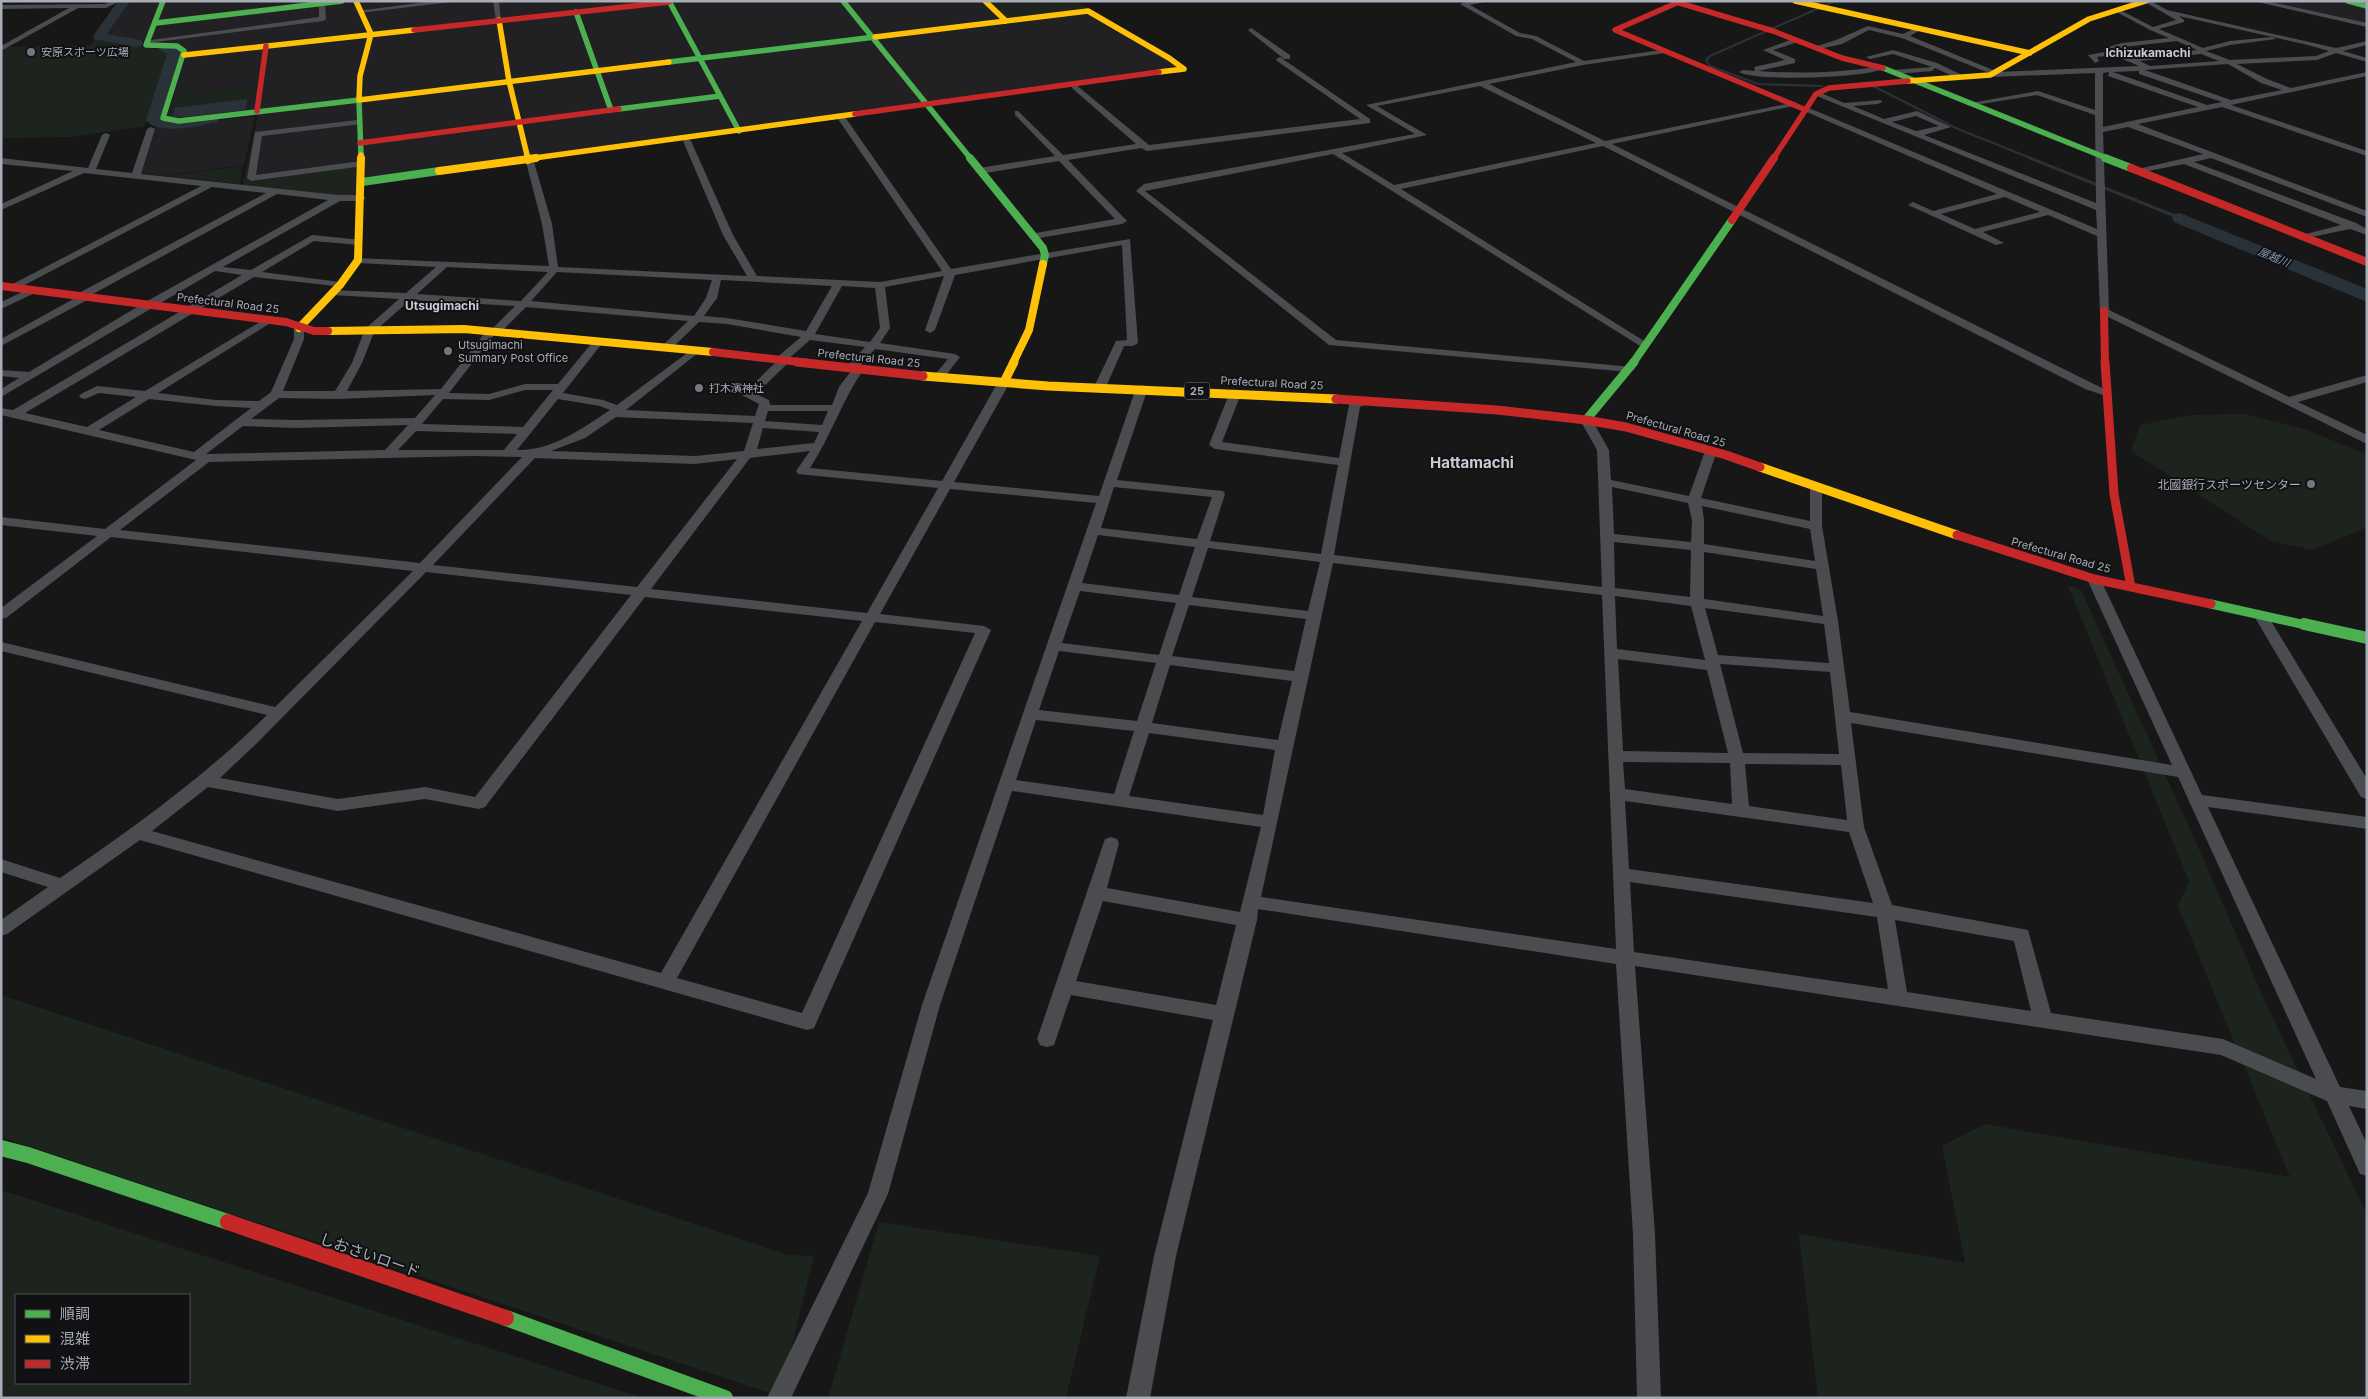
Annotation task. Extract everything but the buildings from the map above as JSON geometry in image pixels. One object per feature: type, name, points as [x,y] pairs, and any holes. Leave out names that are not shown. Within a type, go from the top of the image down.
[{"type":"street","points":[[1,7],[106,6],[117,1]]},
{"type":"street","points":[[163,1],[146,44],[177,46],[184,51],[162,118],[179,121],[1088,11],[1169,58],[1184,69],[687,141],[529,161]]},
{"type":"street","points":[[156,22],[342,1]]},
{"type":"street","points":[[1,615],[110,533],[276,394],[299,339],[299,328],[337,288],[358,260],[362,198],[358,122],[360,76],[372,34],[358,6],[456,1]]},
{"type":"street","points":[[389,453],[493,332],[548,279],[554,270],[546,224],[509,82],[496,1]]},
{"type":"street","points":[[184,55],[669,1],[738,131]]},
{"type":"street","points":[[665,982],[1004,382],[1029,330],[1045,255],[1043,248],[843,1]]},
{"type":"street","points":[[985,1],[1006,21]]},
{"type":"street","points":[[1486,1],[1463,4],[1518,35],[1534,37],[1583,63]]},
{"type":"street","points":[[1795,1],[1918,34],[2030,53]]},
{"type":"street","points":[[1993,74],[2089,19],[2146,1],[2182,21]]},
{"type":"street","points":[[2256,1],[2367,25]]},
{"type":"street","points":[[1973,63],[1900,72],[1842,58],[1769,30],[1678,2],[1615,30],[1730,76],[1806,110],[2101,234]]},
{"type":"street","points":[[148,41],[323,19],[322,4]]},
{"type":"street","points":[[1,49],[77,6]]},
{"type":"street","points":[[2116,10],[2176,40],[2192,44],[2202,51],[2264,81],[2291,90]]},
{"type":"street","points":[[2162,10],[2286,38],[2367,60]]},
{"type":"street","points":[[576,12],[611,110]]},
{"type":"street","points":[[2152,29],[2195,18]]},
{"type":"street","points":[[1815,48],[1839,42],[1868,28],[1904,36],[1918,34],[1940,50],[1973,63],[1993,74]]},
{"type":"street","points":[[362,184],[1078,85],[1147,148],[1367,121],[1284,58],[1251,30]]},
{"type":"street","points":[[1904,36],[1918,34]]},
{"type":"street","points":[[1918,34],[1886,48],[1962,77]]},
{"type":"street","points":[[2132,60],[2202,51],[2230,43],[2286,38]]},
{"type":"street","points":[[1730,76],[1792,61],[1767,50],[1795,40]]},
{"type":"street","points":[[2150,68],[2107,50],[2136,44],[2176,40]]},
{"type":"street","points":[[1649,1398],[1644,1234],[1625,957],[1607,592],[1608,537],[1603,450],[1586,420],[1629,369],[1740,210],[1816,94],[1829,88],[1993,74],[2100,71],[2228,62],[2275,62],[2317,58],[2335,50],[2367,43]]},
{"type":"street","points":[[2136,44],[2168,55]]},
{"type":"street","points":[[257,111],[266,46]]},
{"type":"street","points":[[1870,57],[1940,50]]},
{"type":"street","points":[[1629,369],[1333,343],[1140,191],[1144,187],[1423,135],[1370,105],[1583,63],[1665,51]]},
{"type":"street","points":[[1858,53],[1969,104],[2367,262]]},
{"type":"street","points":[[2095,62],[2092,54],[2115,53]]},
{"type":"street","points":[[1743,72],[1777,75],[1836,75],[1881,68]]},
{"type":"street","points":[[2135,69],[2367,154]]},
{"type":"street","points":[[2100,71],[2206,107]]},
{"type":"street","points":[[2100,71],[2100,208],[2106,393],[2114,494],[2130,587]]},
{"type":"street","points":[[2100,130],[2367,74]]},
{"type":"street","points":[[1836,75],[1849,86]]},
{"type":"street","points":[[1481,84],[1740,210],[2089,387],[2106,393]]},
{"type":"street","points":[[1969,104],[2038,93],[2099,114]]},
{"type":"street","points":[[1816,94],[2100,208]]},
{"type":"street","points":[[360,143],[720,96]]},
{"type":"street","points":[[1842,104],[1878,102]]},
{"type":"street","points":[[1394,188],[1793,104]]},
{"type":"street","points":[[1018,113],[1122,220],[1032,236]]},
{"type":"street","points":[[1880,141],[1946,127],[1917,113],[1884,121]]},
{"type":"street","points":[[842,119],[950,272]]},
{"type":"street","points":[[358,122],[258,134],[251,178],[361,164]]},
{"type":"street","points":[[2129,124],[2367,214]]},
{"type":"street","points":[[136,175],[151,129]]},
{"type":"street","points":[[1,207],[87,170],[106,135]]},
{"type":"street","points":[[687,141],[728,234],[753,278]]},
{"type":"street","points":[[979,171],[1143,145]]},
{"type":"street","points":[[1335,152],[1645,346]]},
{"type":"street","points":[[2141,171],[2212,155]]},
{"type":"street","points":[[1,161],[338,198],[362,198]]},
{"type":"street","points":[[2185,161],[2367,232]]},
{"type":"street","points":[[13,288],[211,184]]},
{"type":"street","points":[[1,343],[278,190]]},
{"type":"street","points":[[1932,214],[2006,194]]},
{"type":"street","points":[[1,394],[146,306],[338,198]]},
{"type":"street","points":[[1913,205],[1998,243]]},
{"type":"street","points":[[1974,232],[2050,212]]},
{"type":"street","points":[[2305,237],[2367,222]]},
{"type":"street","points":[[15,414],[312,238],[359,242]]},
{"type":"street","points":[[358,260],[880,285],[1128,241],[1133,343],[1120,344],[1100,387]]},
{"type":"street","points":[[338,396],[357,363],[369,331],[445,264]]},
{"type":"street","points":[[212,268],[406,298],[590,308],[600,312],[727,321],[808,336],[955,357],[939,377]]},
{"type":"street","points":[[930,330],[950,272]]},
{"type":"street","points":[[666,348],[710,302],[717,287],[717,277]]},
{"type":"street","points":[[206,781],[338,805],[425,793],[479,803],[747,455],[765,402],[748,395],[808,336],[839,282]]},
{"type":"street","points":[[880,285],[885,328],[855,368],[818,446],[802,471],[1103,500]]},
{"type":"street","name":"Prefectural Road 25","points":[[1,286],[146,306],[286,322],[299,328],[314,331],[435,328],[493,332],[694,350],[781,362],[939,377],[1497,410],[1586,420],[1626,427],[1711,451],[1999,550],[2094,580],[2367,638]]},
{"type":"street","points":[[1,306],[33,290]]},
{"type":"street","points":[[2104,311],[2367,440]]},
{"type":"street","points":[[90,431],[268,320]]},
{"type":"street","points":[[507,454],[600,341]]},
{"type":"street","points":[[1,929],[138,833],[206,781],[253,738],[423,568],[531,455],[581,435],[616,411],[694,350]]},
{"type":"street","points":[[1,373],[31,376]]},
{"type":"street","points":[[76,378],[115,382],[104,389]]},
{"type":"street","points":[[2289,401],[2367,378]]},
{"type":"street","points":[[276,394],[312,397],[418,391],[489,397],[525,387],[560,391],[603,404],[616,411],[760,417],[826,429]]},
{"type":"street","points":[[779,1398],[878,1194],[931,1004],[1142,388]]},
{"type":"street","points":[[85,396],[97,389],[104,389],[216,403],[262,405]]},
{"type":"street","points":[[1235,394],[1215,445],[1345,462]]},
{"type":"street","points":[[1138,1398],[1165,1256],[1250,911],[1270,822],[1284,746],[1327,559],[1345,462],[1359,402]]},
{"type":"street","points":[[760,417],[836,408]]},
{"type":"street","points":[[1,411],[201,457],[474,452],[695,460],[818,446]]},
{"type":"street","points":[[241,422],[415,424],[526,431]]},
{"type":"street","points":[[1711,451],[1694,500],[1698,520],[1697,602],[1737,758],[1741,811]]},
{"type":"street","points":[[1605,482],[1816,526]]},
{"type":"street","points":[[1109,483],[1219,494],[1183,599],[1120,799]]},
{"type":"street","points":[[1816,487],[1816,526],[1831,620],[1856,827],[1885,911],[1899,998]]},
{"type":"street","points":[[1,521],[870,619],[984,630],[807,1022],[138,833]]},
{"type":"street","points":[[1092,531],[1697,602],[1831,620]]},
{"type":"street","points":[[1608,537],[1697,547],[1823,566]]},
{"type":"street","points":[[2094,580],[2367,1167]]},
{"type":"street","points":[[1074,586],[1314,616]]},
{"type":"street","points":[[2261,616],[2367,793]]},
{"type":"street","points":[[1,646],[277,712]]},
{"type":"street","points":[[1053,646],[1300,677]]},
{"type":"street","points":[[1610,653],[1713,663],[1837,668]]},
{"type":"street","points":[[1030,714],[1284,746]]},
{"type":"street","points":[[1842,716],[2184,772]]},
{"type":"street","points":[[1615,756],[1848,760]]},
{"type":"street","points":[[1006,784],[1270,822]]},
{"type":"street","points":[[1617,794],[1856,827]]},
{"type":"street","points":[[2196,800],[2367,823]]},
{"type":"street","points":[[1047,1040],[1097,893],[1111,843]]},
{"type":"street","points":[[1,865],[63,886]]},
{"type":"street","points":[[1621,874],[1885,911],[2022,935],[2043,1020]]},
{"type":"street","points":[[1097,893],[1625,957],[2223,1047],[2333,1094],[2367,1100]]},
{"type":"street","points":[[1065,986],[1225,1014]]},
{"type":"street","name":"しおさいロード","points":[[1,1148],[28,1155],[463,1302],[726,1398]]},
{"type":"shaded area","points":[[128,1],[1075,1],[1173,57],[1188,68],[356,181],[356,197],[346,197],[243,185],[259,110],[184,119],[167,116],[187,52],[108,34]]},
{"type":"shaded area","points":[[988,1],[1072,1],[1087,10],[1008,20]]},
{"type":"shaded area","points":[[2260,1],[2367,1],[2367,24]]},
{"type":"shaded area","points":[[94,37],[170,52],[145,126],[69,137],[1,138],[1,50],[7,47],[92,45]]},
{"type":"shaded area","points":[[255,86],[253,98],[170,108],[175,95]]},
{"type":"shaded area","points":[[247,99],[246,109],[244,110],[183,117],[173,116],[175,108]]},
{"type":"shaded area","points":[[255,116],[244,165],[162,176],[141,173],[156,127]]},
{"type":"shaded area","points":[[242,166],[240,184],[166,176]]},
{"type":"shaded area","points":[[340,168],[350,170],[352,193],[345,196],[245,185],[246,182]]},
{"type":"shaded area","points":[[2245,414],[2307,430],[2367,454],[2367,527],[2313,550],[2271,541],[2131,451],[2140,425],[2191,415]]},
{"type":"shaded area","points":[[2068,586],[2081,590],[2195,840],[2267,1006],[2367,1214],[2367,1398],[1818,1398],[1799,1234],[1965,1263],[1942,1146],[1985,1124],[2290,1177],[2178,906],[2189,881]]},
{"type":"shaded area","points":[[1,995],[788,1255],[814,1256],[779,1396],[1,1137]]},
{"type":"shaded area","points":[[1,1190],[643,1398],[1,1398]]},
{"type":"shaded area","points":[[879,1222],[1100,1256],[1066,1398],[828,1398]]},
{"type":"waterway","points":[[124,1],[99,36],[136,43]]},
{"type":"waterway","points":[[1822,86],[1758,84],[1710,66],[1706,60],[1710,56],[1835,1]]},
{"type":"waterway","points":[[165,49],[174,52],[153,120],[159,123],[174,125],[212,119]]},
{"type":"waterway","points":[[1873,86],[1958,129],[2033,159]]},
{"type":"waterway","points":[[2030,158],[2180,218]]},
{"type":"waterway","name":"屋越川","points":[[2180,218],[2367,296]]},
{"type":"traffic: fast","points":[[163,1],[146,45],[177,46],[184,51],[163,118],[179,121],[359,100],[361,155]]},
{"type":"traffic: fast","points":[[156,23],[342,1]]},
{"type":"traffic: fast","points":[[669,1],[739,131]]},
{"type":"traffic: fast","points":[[843,1],[1043,248],[1045,255],[1043,264]]},
{"type":"traffic: fast","points":[[2348,1],[2367,6]]},
{"type":"traffic: fast","points":[[576,12],[611,110]]},
{"type":"traffic: fast","points":[[669,62],[875,37]]},
{"type":"traffic: fast","points":[[1883,68],[2131,168]]},
{"type":"traffic: fast","points":[[619,109],[720,96]]},
{"type":"traffic: fast","points":[[362,182],[439,171]]},
{"type":"traffic: fast","points":[[1586,420],[1629,369],[1732,220]]},
{"type":"traffic: fast","points":[[2211,604],[2367,638]]},
{"type":"traffic: fast","points":[[1,1148],[28,1155],[228,1222]]},
{"type":"traffic: fast","points":[[506,1318],[725,1398]]},
{"type":"traffic: slow","points":[[356,1],[371,34],[360,76],[359,100],[669,62]]},
{"type":"traffic: slow","points":[[985,1],[1006,21]]},
{"type":"traffic: slow","points":[[1795,1],[2030,53]]},
{"type":"traffic: slow","points":[[1908,81],[1990,75],[2089,19],[2146,1]]},
{"type":"traffic: slow","points":[[875,37],[1088,11],[1169,58],[1184,69],[1159,72]]},
{"type":"traffic: slow","points":[[499,20],[509,81],[528,160]]},
{"type":"traffic: slow","points":[[184,55],[414,30]]},
{"type":"traffic: slow","points":[[439,171],[855,114]]},
{"type":"traffic: slow","points":[[299,328],[340,285],[358,260],[362,182],[361,155]]},
{"type":"traffic: slow","points":[[1004,382],[1029,330],[1043,264]]},
{"type":"traffic: slow","points":[[328,331],[464,329],[713,352]]},
{"type":"traffic: slow","points":[[923,376],[1048,386],[1336,399]]},
{"type":"traffic: slow","points":[[1760,467],[1957,535]]},
{"type":"traffic: jam","points":[[1673,1],[1773,31],[1842,58],[1883,68]]},
{"type":"traffic: jam","points":[[1681,1],[1615,30],[1806,110]]},
{"type":"traffic: jam","points":[[414,30],[669,2]]},
{"type":"traffic: jam","points":[[257,111],[266,46]]},
{"type":"traffic: jam","points":[[855,114],[1159,72]]},
{"type":"traffic: jam","points":[[1732,220],[1816,94],[1829,88],[1908,81]]},
{"type":"traffic: jam","points":[[360,143],[619,109]]},
{"type":"traffic: jam","points":[[2131,168],[2367,262]]},
{"type":"traffic: jam","points":[[1,286],[286,322],[314,331],[328,331]]},
{"type":"traffic: jam","points":[[2104,311],[2106,393],[2114,494],[2131,587]]},
{"type":"traffic: jam","points":[[713,352],[923,376]]},
{"type":"traffic: jam","points":[[1336,399],[1497,410],[1586,420],[1626,427],[1726,455],[1760,467]]},
{"type":"traffic: jam","points":[[1957,535],[2094,579],[2211,604]]},
{"type":"traffic: jam","points":[[228,1222],[506,1318]]},
{"type":"place","name":"安原スポーツ広場","points":[[31,52]]},
{"type":"place","name":"Utsugimachi Summary Post Office","points":[[448,351]]},
{"type":"place","name":"打木濱神社","points":[[699,388]]},
{"type":"place","name":"北國銀行スポーツセンター","points":[[2311,484]]},
{"type":"district","name":"Ichizukamachi","points":[[2148,52]]},
{"type":"district","name":"Utsugimachi","points":[[442,305]]},
{"type":"district","name":"Hattamachi","points":[[1472,462]]}]
